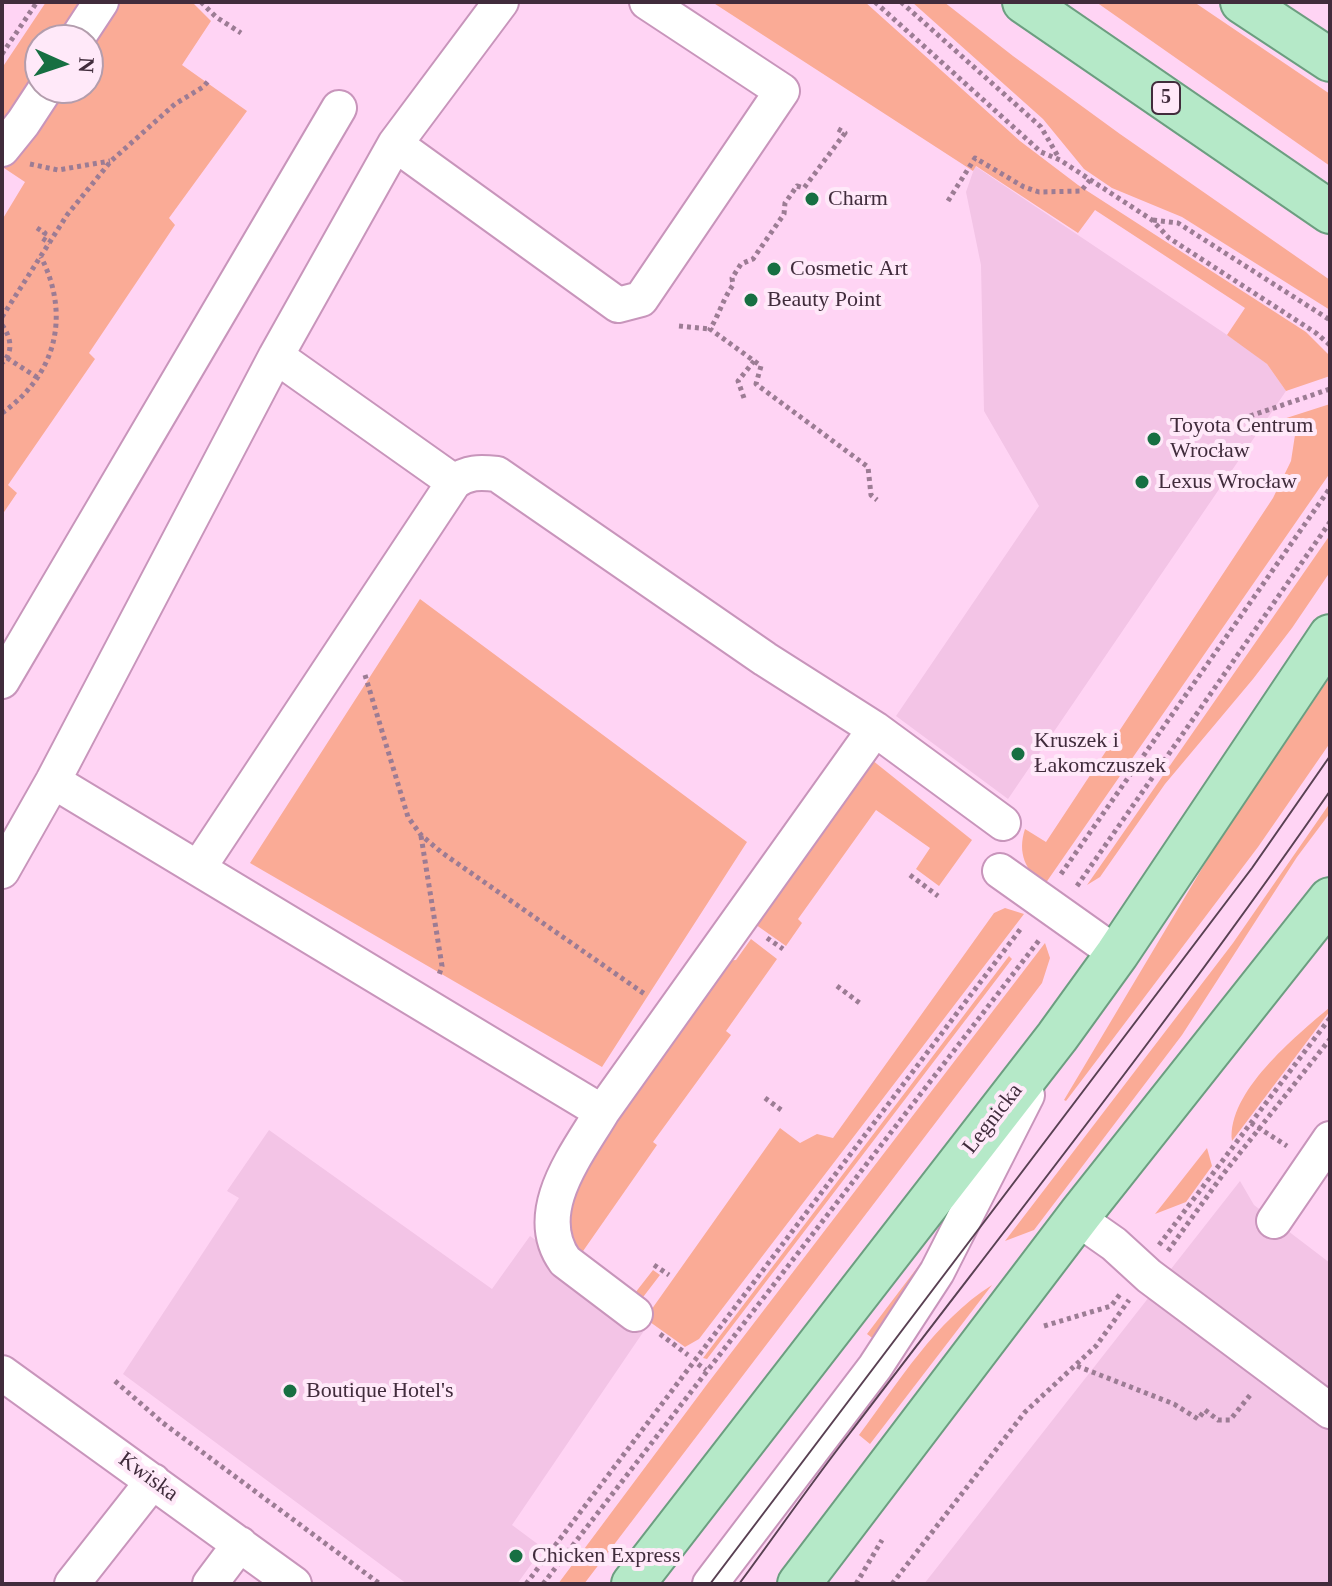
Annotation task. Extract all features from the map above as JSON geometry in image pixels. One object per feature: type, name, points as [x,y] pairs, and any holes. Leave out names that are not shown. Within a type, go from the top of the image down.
[{"type":"main road","name":"5","points":[[1024,2],[1322,210]]},
{"type":"main road","points":[[1242,2],[1330,60]]},
{"type":"main road","name":"Legnicka","points":[[633,1584],[1056,1037],[1117,954],[1330,636]]},
{"type":"main road","points":[[799,1584],[1077,1218],[1330,899]]},
{"type":"street","points":[[87,24],[101,2]]},
{"type":"street","points":[[2,871],[53,781],[276,356],[395,144],[501,2]]},
{"type":"street","points":[[395,144],[618,305],[641,299],[782,91],[647,2]]},
{"type":"street","points":[[16,145],[38,104]]},
{"type":"street","points":[[2,681],[339,108]]},
{"type":"street","points":[[276,356],[454,482]]},
{"type":"street","points":[[199,867],[454,482],[466,474],[481,472],[497,474],[752,650],[875,729],[1003,823]]},
{"type":"street","points":[[635,1314],[565,1261],[557,1250],[552,1234],[560,1183],[602,1112],[875,729]]},
{"type":"street","points":[[53,781],[602,1112]]},
{"type":"street","points":[[1000,871],[1117,954]]},
{"type":"street","points":[[710,1584],[875,1367],[937,1272],[1056,1037]]},
{"type":"street","points":[[1274,1221],[1330,1139]]},
{"type":"street","points":[[1077,1218],[1330,1411]]},
{"type":"street","name":"Kwiska","points":[[2,1373],[294,1584]]},
{"type":"street","points":[[72,1584],[153,1481]]},
{"type":"street","points":[[210,1584],[240,1544]]},
{"type":"path","points":[[2,54],[37,2]]},
{"type":"path","points":[[201,2],[216,17],[241,33]]},
{"type":"path","points":[[875,2],[1041,152],[1060,160],[1152,220],[1169,238],[1330,345]]},
{"type":"path","points":[[901,2],[1041,127],[1060,160]]},
{"type":"path","points":[[2,317],[67,215],[111,161],[175,104],[210,79]]},
{"type":"path","points":[[710,329],[717,318],[721,301],[733,285],[732,278],[741,264],[753,259],[784,214],[785,203],[797,186],[804,188],[845,133],[838,129]]},
{"type":"path","points":[[16,145],[58,170],[111,161]]},
{"type":"path","points":[[948,201],[975,158],[1024,187],[1039,192],[1081,191],[1090,180]]},
{"type":"path","points":[[1152,220],[1178,223],[1330,320]]},
{"type":"path","points":[[37,228],[45,233],[42,238],[50,243]]},
{"type":"path","points":[[2,413],[38,378],[49,359],[55,334],[57,303],[54,287],[41,257]]},
{"type":"path","points":[[2,325],[9,336],[10,345],[4,361],[38,378]]},
{"type":"path","points":[[679,326],[710,329],[761,366],[756,384],[868,467],[871,495],[877,500]]},
{"type":"path","points":[[744,398],[738,381],[754,361]]},
{"type":"path","points":[[1250,416],[1330,389]]},
{"type":"path","points":[[1057,878],[1330,488]]},
{"type":"path","points":[[1072,894],[1330,522]]},
{"type":"path","points":[[347,647],[361,662],[408,817],[421,835],[673,1014]]},
{"type":"path","points":[[421,835],[442,966],[429,1006]]},
{"type":"path","points":[[910,875],[938,896]]},
{"type":"path","points":[[526,1584],[1030,917]]},
{"type":"path","points":[[543,1584],[1045,932]]},
{"type":"path","points":[[837,986],[861,1004]]},
{"type":"path","points":[[892,1584],[1025,1412],[1096,1346],[1145,1272],[1330,1018]]},
{"type":"path","points":[[1111,1306],[1145,1272],[1330,1039]]},
{"type":"path","points":[[765,1098],[784,1112]]},
{"type":"path","points":[[654,1265],[669,1275]]},
{"type":"path","points":[[698,1364],[706,1370]]},
{"type":"path","points":[[1076,1366],[1174,1404],[1198,1419],[1205,1410],[1218,1420],[1230,1420],[1272,1368]]},
{"type":"path","points":[[115,1381],[175,1433],[380,1584]]},
{"type":"shaded area","points":[[46,2],[82,2],[68,24],[31,24]]},
{"type":"shaded area","points":[[119,2],[192,2],[211,21],[182,65],[247,111],[169,218],[175,225],[89,353],[95,359],[8,485],[17,493],[2,515],[2,220],[25,182],[4,168],[20,142],[36,130],[53,104],[104,104],[104,26]]},
{"type":"shaded area","points":[[712,2],[865,2],[1020,141],[1078,185],[1306,332],[1330,356],[1330,376],[1286,391],[1267,364],[1227,335],[1245,308],[1095,210],[1078,233],[976,166],[973,171]]},
{"type":"shaded area","points":[[912,2],[944,2],[1120,134],[1330,280],[1330,310],[1182,217],[1112,188],[1084,169],[1043,119]]},
{"type":"shaded area","points":[[1096,2],[1194,2],[1330,94],[1330,166]]},
{"type":"shaded area","points":[[24,35],[24,93],[2,127],[2,68]]},
{"type":"shaded area","points":[[975,166],[1248,349],[1267,364],[1286,391],[1008,799],[896,716],[1039,506],[984,411],[981,265],[966,192]]},
{"type":"shaded area","points":[[1330,404],[1330,473],[1043,887],[1025,861],[1022,846],[1025,829],[1046,842],[1273,498],[1291,461],[1295,435],[1270,433],[1270,427],[1274,422]]},
{"type":"shaded area","points":[[1330,535],[1330,572],[1292,628],[1165,784],[1100,877],[1087,885]]},
{"type":"shaded area","points":[[420,599],[747,842],[602,1067],[250,863]]},
{"type":"shaded area","points":[[1330,677],[1330,743],[1258,847],[1064,1100],[1213,850]]},
{"type":"shaded area","points":[[872,760],[972,840],[939,886],[916,869],[930,848],[876,810],[798,919],[802,923],[786,946],[752,922]]},
{"type":"shaded area","points":[[1330,803],[1330,813],[1297,857],[1182,1035],[1034,1230],[1005,1241],[1233,943]]},
{"type":"shaded area","points":[[1005,908],[1024,914],[699,1339],[685,1347],[650,1322],[649,1313],[780,1128],[800,1143],[817,1134],[833,1138],[994,913]]},
{"type":"shaded area","points":[[751,939],[777,959],[726,1031],[731,1035],[653,1142],[657,1145],[581,1254],[635,1293],[653,1270],[660,1275],[637,1305],[569,1254],[563,1186],[723,961],[736,960]]},
{"type":"shaded area","points":[[1045,943],[1050,958],[1042,983],[584,1584],[558,1584],[708,1383]]},
{"type":"shaded area","points":[[1009,956],[1012,959],[707,1359],[703,1358]]},
{"type":"shaded area","points":[[1330,1007],[1232,1141],[1233,1122],[1252,1085],[1282,1050]]},
{"type":"shaded area","points":[[269,1130],[492,1289],[530,1236],[650,1322],[512,1525],[543,1548],[517,1584],[407,1584],[123,1374],[239,1198],[227,1191]]},
{"type":"shaded area","points":[[1207,1148],[1212,1166],[1186,1202],[1155,1214]]},
{"type":"shaded area","points":[[1240,1181],[1254,1205],[1330,1263],[1330,1584],[924,1584]]},
{"type":"shaded area","points":[[932,1248],[879,1343],[867,1334]]},
{"type":"shaded area","points":[[992,1285],[870,1444],[859,1435],[935,1334]]},
{"type":"tram line","points":[[710,1584],[1252,868],[1330,756]]},
{"type":"tram line","points":[[739,1584],[1154,1035],[1330,791]]},
{"type":"place","name":"Charm","points":[[812,199]]},
{"type":"place","name":"Cosmetic Art","points":[[774,269]]},
{"type":"place","name":"Beauty Point","points":[[751,300]]},
{"type":"place","name":"Toyota Centrum Wrocław","points":[[1154,439]]},
{"type":"place","name":"Lexus Wrocław","points":[[1142,482]]},
{"type":"place","name":"Kruszek i Łakomczuszek","points":[[1018,754]]},
{"type":"place","name":"Boutique Hotel's","points":[[290,1391]]},
{"type":"place","name":"Chicken Express","points":[[516,1556]]}]
